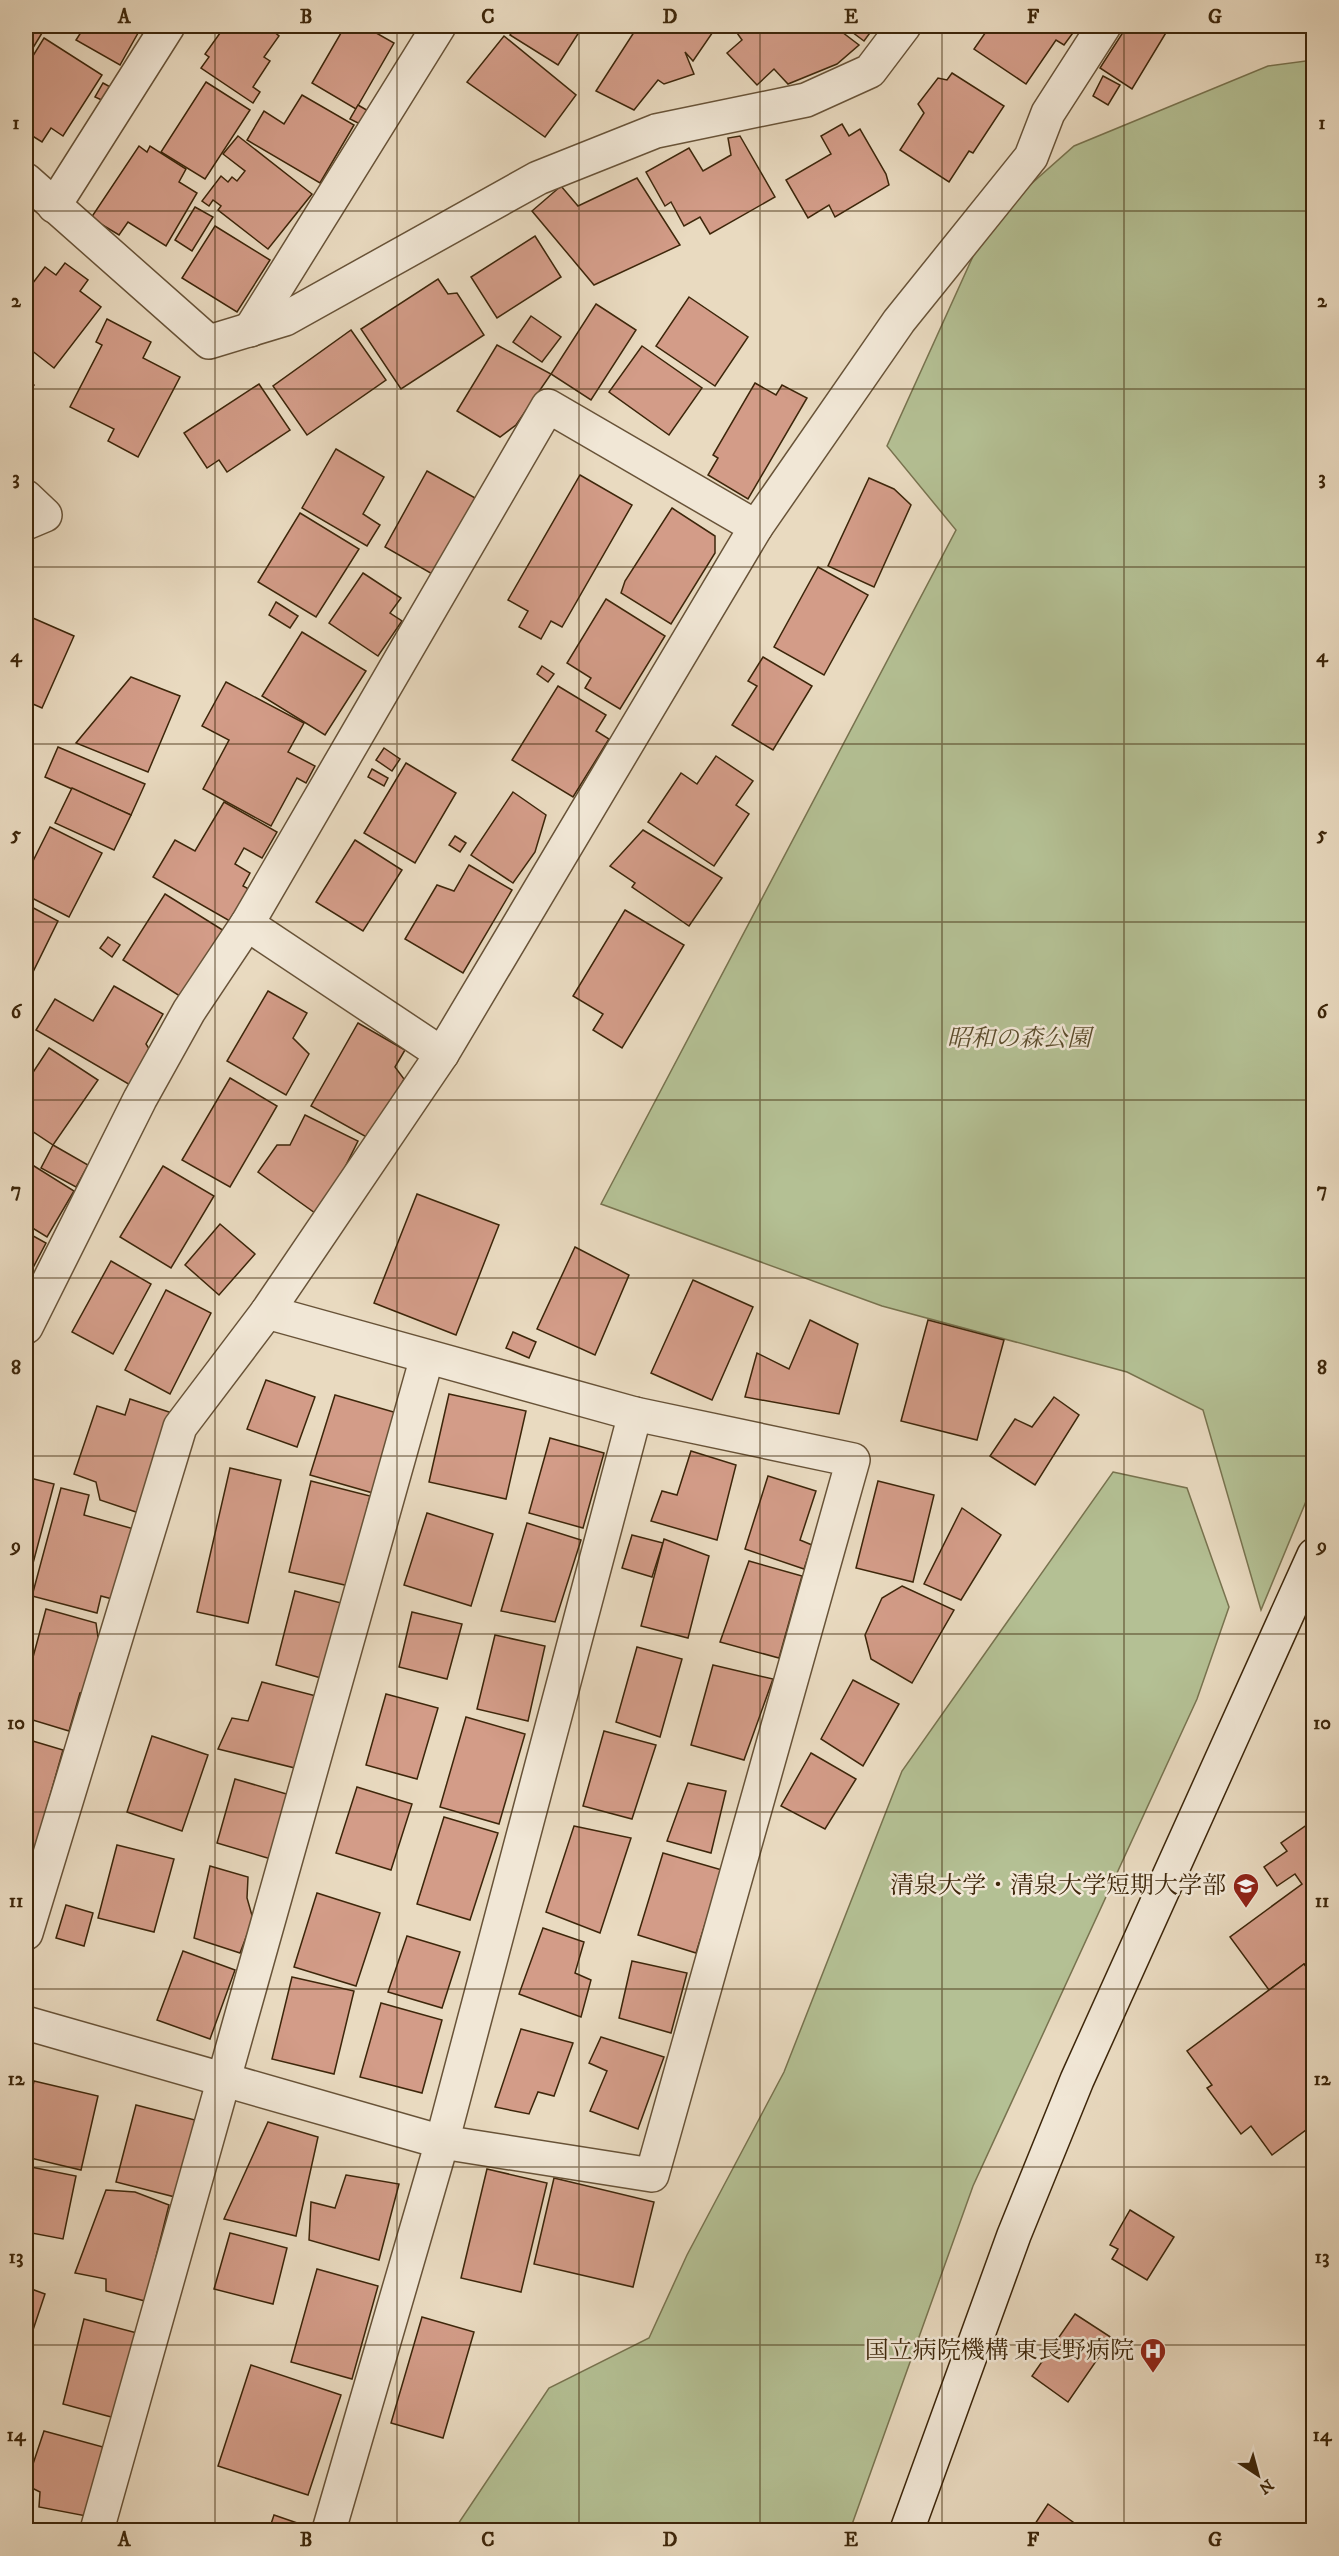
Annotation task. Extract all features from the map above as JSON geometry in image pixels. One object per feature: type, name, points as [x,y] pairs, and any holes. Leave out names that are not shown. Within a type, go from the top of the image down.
[{"type":"street","points":[[54,206],[168,26]]},
{"type":"street","points":[[250,330],[439,26]]},
{"type":"street","points":[[26,180],[208,342],[285,320],[538,178],[656,131],[806,100],[870,71],[904,26]]},
{"type":"street","points":[[26,1933],[180,1427],[267,1312],[442,1054],[756,527],[898,321],[1031,158],[1048,113],[1104,26]]},
{"type":"street","points":[[26,1328],[145,1090],[189,1011],[247,924],[548,406],[756,527]]},
{"type":"street","points":[[26,497],[45,515],[26,522]]},
{"type":"street","points":[[247,924],[442,1054]]},
{"type":"street","points":[[26,2023],[442,2142],[652,2175],[854,1461],[635,1414],[267,1312]]},
{"type":"street","points":[[97,2530],[427,1357]]},
{"type":"street","points":[[329,2530],[442,2142],[635,1414]]},
{"type":"street","points":[[907,2530],[1014,2235],[1077,2080],[1314,1555]]},
{"type":"green space","name":"昭和の森公園","points":[[1313,60],[1314,1482],[1261,1610],[1203,1410],[1127,1372],[882,1306],[601,1204],[956,530],[887,446],[989,221],[1074,146],[1268,66]]},
{"type":"green space","points":[[1113,1472],[1187,1488],[1229,1607],[1197,1699],[973,2186],[850,2530],[454,2530],[549,2388],[649,2338],[687,2255],[784,2072],[902,1771]]},
{"type":"building","points":[[26,26],[42,33],[28,56],[26,55]]},
{"type":"building","points":[[85,26],[142,26],[120,65],[76,40]]},
{"type":"building","points":[[225,26],[267,26],[279,36],[264,57],[270,61],[253,87],[260,92],[253,103],[201,68],[209,57],[205,54]]},
{"type":"building","points":[[345,26],[364,26],[394,43],[356,109],[312,83]]},
{"type":"building","points":[[516,26],[583,26],[558,65],[510,35]]},
{"type":"building","points":[[638,26],[717,26],[693,61],[685,52],[694,74],[664,84],[658,80],[634,110],[596,91]]},
{"type":"building","points":[[746,26],[834,26],[859,45],[837,64],[788,84],[774,69],[757,85],[727,53],[742,40],[737,33]]},
{"type":"building","points":[[844,26],[875,26],[864,41]]},
{"type":"building","points":[[990,26],[1078,26],[1064,45],[1056,40],[1026,84],[974,49]]},
{"type":"building","points":[[1127,26],[1158,26],[1167,31],[1132,89],[1100,68]]},
{"type":"building","points":[[504,36],[576,95],[545,137],[467,82]]},
{"type":"building","points":[[44,38],[102,75],[63,136],[51,128],[42,142],[26,132],[26,67]]},
{"type":"building","points":[[952,73],[1004,106],[973,153],[969,151],[949,182],[900,150],[924,113],[918,104],[938,78],[947,80]]},
{"type":"building","points":[[1103,76],[1120,85],[1108,105],[1093,96]]},
{"type":"building","points":[[206,82],[250,110],[205,179],[161,152]]},
{"type":"building","points":[[103,83],[114,89],[106,102],[95,97]]},
{"type":"building","points":[[302,95],[354,125],[320,183],[247,140],[264,111],[284,124]]},
{"type":"building","points":[[358,105],[370,112],[362,125],[350,119]]},
{"type":"building","points":[[842,124],[849,136],[860,129],[886,174],[889,185],[835,217],[829,205],[808,218],[786,180],[831,154],[821,136]]},
{"type":"building","points":[[238,136],[312,194],[268,249],[218,210],[221,206],[213,200],[209,206],[202,201],[221,176],[228,182],[232,177],[237,181],[245,171],[223,154]]},
{"type":"building","points":[[740,136],[775,197],[710,234],[700,217],[684,226],[671,202],[665,206],[646,172],[689,148],[703,171],[731,155],[728,138]]},
{"type":"building","points":[[139,146],[147,152],[150,146],[186,169],[179,182],[197,193],[166,246],[128,222],[119,235],[91,218]]},
{"type":"building","points":[[637,178],[680,245],[594,285],[532,211],[561,186],[578,206]]},
{"type":"building","points":[[195,207],[213,217],[192,251],[175,240]]},
{"type":"building","points":[[215,226],[270,260],[237,312],[182,278]]},
{"type":"building","points":[[535,236],[561,277],[497,318],[471,277]]},
{"type":"building","points":[[65,263],[88,280],[80,291],[101,307],[54,368],[26,346],[26,292],[45,267],[56,275]]},
{"type":"building","points":[[438,279],[448,294],[457,293],[484,335],[401,389],[361,329]]},
{"type":"building","points":[[689,297],[748,337],[715,386],[656,346]]},
{"type":"building","points":[[596,304],[636,330],[591,400],[551,374]]},
{"type":"building","points":[[531,316],[561,337],[542,362],[513,342]]},
{"type":"building","points":[[107,319],[151,342],[143,358],[180,377],[138,457],[108,441],[114,429],[70,407],[102,345],[96,342]]},
{"type":"building","points":[[351,330],[386,380],[307,435],[273,386]]},
{"type":"building","points":[[497,345],[551,374],[516,425],[500,437],[457,411]]},
{"type":"building","points":[[642,346],[702,388],[669,435],[609,392]]},
{"type":"building","points":[[26,377],[34,385],[26,396]]},
{"type":"building","points":[[755,383],[776,395],[782,385],[807,398],[748,499],[708,475],[718,458],[713,455]]},
{"type":"building","points":[[259,384],[290,430],[227,472],[219,460],[207,468],[184,433]]},
{"type":"building","points":[[336,449],[384,477],[363,514],[380,525],[367,546],[302,508]]},
{"type":"building","points":[[427,471],[477,499],[434,575],[385,547]]},
{"type":"building","points":[[580,475],[632,505],[562,627],[551,621],[541,639],[519,627],[528,611],[508,600]]},
{"type":"building","points":[[869,478],[894,489],[911,505],[874,587],[828,566]]},
{"type":"building","points":[[672,508],[715,536],[715,553],[671,624],[621,593],[625,581]]},
{"type":"building","points":[[300,513],[359,549],[316,617],[258,582]]},
{"type":"building","points":[[818,567],[868,595],[824,675],[774,647]]},
{"type":"building","points":[[363,573],[401,598],[390,613],[402,621],[378,656],[329,623]]},
{"type":"building","points":[[606,599],[665,636],[620,709],[585,688],[591,678],[567,663]]},
{"type":"building","points":[[276,602],[298,616],[290,628],[269,615]]},
{"type":"building","points":[[26,615],[74,636],[42,708],[26,701]]},
{"type":"building","points":[[302,632],[366,671],[325,735],[262,696]]},
{"type":"building","points":[[763,657],[812,686],[773,750],[732,725],[757,686],[748,681]]},
{"type":"building","points":[[542,666],[554,674],[548,682],[537,674]]},
{"type":"building","points":[[131,677],[180,696],[148,772],[76,743]]},
{"type":"building","points":[[226,682],[304,723],[288,752],[315,766],[306,783],[297,778],[271,826],[203,789],[229,740],[202,726]]},
{"type":"building","points":[[558,686],[606,715],[596,731],[609,739],[573,797],[512,760]]},
{"type":"building","points":[[58,747],[145,784],[131,815],[45,777]]},
{"type":"building","points":[[384,748],[400,759],[392,771],[376,760]]},
{"type":"building","points":[[716,756],[753,781],[736,805],[749,814],[714,866],[648,822],[681,773],[697,784]]},
{"type":"building","points":[[406,763],[456,793],[415,863],[364,833]]},
{"type":"building","points":[[372,769],[388,778],[384,786],[368,777]]},
{"type":"building","points":[[72,788],[131,815],[114,850],[55,823]]},
{"type":"building","points":[[513,792],[546,815],[535,852],[513,883],[471,855]]},
{"type":"building","points":[[224,802],[277,832],[262,858],[244,848],[235,864],[250,873],[243,886],[254,892],[235,924],[153,877],[175,840],[195,851]]},
{"type":"building","points":[[50,827],[102,853],[69,917],[26,895],[26,875]]},
{"type":"building","points":[[643,830],[722,878],[689,926],[632,887],[635,883],[610,866]]},
{"type":"building","points":[[455,836],[466,843],[460,852],[449,845]]},
{"type":"building","points":[[355,840],[402,870],[363,931],[316,902]]},
{"type":"building","points":[[469,865],[512,890],[463,973],[405,939],[437,885],[454,891]]},
{"type":"building","points":[[165,894],[229,934],[186,1000],[123,960]]},
{"type":"building","points":[[26,904],[58,921],[29,980],[26,979]]},
{"type":"building","points":[[625,910],[684,945],[622,1048],[593,1030],[603,1014],[573,996]]},
{"type":"building","points":[[108,937],[120,945],[112,957],[100,948]]},
{"type":"building","points":[[114,986],[163,1014],[146,1044],[155,1058],[137,1089],[36,1030],[55,999],[93,1021]]},
{"type":"building","points":[[268,991],[307,1013],[293,1038],[309,1054],[286,1095],[227,1061]]},
{"type":"building","points":[[358,1023],[405,1050],[395,1067],[404,1079],[370,1139],[311,1106]]},
{"type":"building","points":[[49,1048],[98,1080],[53,1145],[26,1127],[26,1083]]},
{"type":"building","points":[[230,1078],[277,1106],[230,1187],[182,1160]]},
{"type":"building","points":[[305,1115],[358,1141],[341,1175],[315,1213],[258,1172],[277,1145],[290,1145]]},
{"type":"building","points":[[53,1145],[88,1165],[76,1187],[41,1168]]},
{"type":"building","points":[[26,1161],[74,1191],[47,1237],[26,1224]]},
{"type":"building","points":[[163,1166],[214,1196],[171,1268],[120,1237]]},
{"type":"building","points":[[417,1194],[499,1225],[456,1335],[374,1303]]},
{"type":"building","points":[[220,1224],[255,1254],[219,1295],[185,1265]]},
{"type":"building","points":[[26,1232],[46,1243],[26,1281]]},
{"type":"building","points":[[575,1247],[629,1275],[595,1355],[537,1329]]},
{"type":"building","points":[[111,1261],[151,1284],[113,1354],[72,1332]]},
{"type":"building","points":[[693,1280],[753,1307],[712,1400],[651,1373]]},
{"type":"building","points":[[166,1290],[211,1313],[170,1394],[125,1370]]},
{"type":"building","points":[[810,1320],[858,1344],[839,1414],[745,1397],[757,1353],[789,1369]]},
{"type":"building","points":[[928,1320],[1004,1340],[977,1440],[901,1421]]},
{"type":"building","points":[[513,1332],[536,1342],[529,1358],[506,1348]]},
{"type":"building","points":[[266,1380],[315,1397],[297,1447],[247,1429]]},
{"type":"building","points":[[449,1394],[526,1411],[506,1499],[429,1482]]},
{"type":"building","points":[[335,1395],[397,1413],[373,1493],[310,1475]]},
{"type":"building","points":[[1054,1397],[1079,1415],[1035,1485],[990,1456],[1015,1419],[1032,1427]]},
{"type":"building","points":[[130,1399],[172,1413],[139,1513],[100,1500],[96,1482],[74,1474],[97,1406],[125,1415]]},
{"type":"building","points":[[550,1438],[604,1453],[583,1528],[529,1513]]},
{"type":"building","points":[[691,1451],[736,1465],[717,1540],[651,1521],[662,1491],[677,1495]]},
{"type":"building","points":[[230,1468],[281,1480],[248,1623],[197,1612]]},
{"type":"building","points":[[768,1476],[816,1491],[800,1540],[812,1545],[804,1569],[745,1549]]},
{"type":"building","points":[[26,1477],[54,1484],[27,1586],[26,1586]]},
{"type":"building","points":[[311,1481],[370,1496],[349,1586],[289,1572]]},
{"type":"building","points":[[878,1481],[934,1495],[913,1582],[856,1568]]},
{"type":"building","points":[[61,1488],[89,1495],[84,1515],[134,1529],[116,1600],[101,1596],[97,1613],[32,1596]]},
{"type":"building","points":[[962,1508],[1001,1535],[961,1600],[924,1584]]},
{"type":"building","points":[[427,1513],[493,1534],[471,1606],[404,1585]]},
{"type":"building","points":[[527,1523],[581,1540],[555,1622],[501,1611]]},
{"type":"building","points":[[632,1535],[663,1543],[652,1577],[622,1568]]},
{"type":"building","points":[[664,1539],[709,1556],[688,1638],[641,1626]]},
{"type":"building","points":[[749,1561],[802,1576],[779,1658],[720,1642]]},
{"type":"building","points":[[902,1586],[954,1610],[912,1683],[871,1659],[865,1635],[882,1598]]},
{"type":"building","points":[[295,1591],[341,1603],[321,1678],[276,1665]]},
{"type":"building","points":[[46,1609],[96,1623],[100,1652],[89,1691],[80,1693],[69,1731],[26,1718],[26,1683]]},
{"type":"building","points":[[412,1612],[462,1624],[447,1679],[399,1667]]},
{"type":"building","points":[[495,1635],[545,1646],[528,1721],[477,1709]]},
{"type":"building","points":[[637,1647],[682,1659],[660,1737],[616,1722]]},
{"type":"building","points":[[713,1665],[773,1679],[744,1760],[691,1745]]},
{"type":"building","points":[[853,1680],[899,1704],[863,1766],[821,1739]]},
{"type":"building","points":[[262,1682],[320,1697],[295,1768],[218,1749],[232,1718],[248,1721]]},
{"type":"building","points":[[386,1694],[438,1708],[417,1779],[366,1765]]},
{"type":"building","points":[[466,1717],[525,1734],[499,1824],[440,1807]]},
{"type":"building","points":[[604,1731],[656,1745],[632,1819],[583,1806]]},
{"type":"building","points":[[152,1736],[208,1755],[182,1831],[127,1812]]},
{"type":"building","points":[[26,1739],[63,1750],[33,1856],[26,1854]]},
{"type":"building","points":[[811,1753],[856,1779],[825,1829],[781,1806]]},
{"type":"building","points":[[235,1779],[290,1795],[271,1859],[217,1843]]},
{"type":"building","points":[[688,1783],[726,1791],[711,1853],[667,1841]]},
{"type":"building","points":[[357,1787],[412,1804],[391,1870],[336,1853]]},
{"type":"building","points":[[444,1817],[498,1833],[470,1920],[417,1904]]},
{"type":"building","points":[[1314,1820],[1314,1977],[1304,1964],[1269,1990],[1230,1937],[1302,1884],[1295,1874],[1277,1886],[1264,1867],[1287,1851],[1281,1843]]},
{"type":"building","points":[[574,1826],[631,1838],[600,1933],[546,1912]]},
{"type":"building","points":[[117,1845],[174,1859],[154,1932],[98,1918]]},
{"type":"building","points":[[663,1853],[722,1870],[696,1953],[638,1935]]},
{"type":"building","points":[[210,1866],[248,1877],[247,1898],[253,1919],[240,1953],[194,1938]]},
{"type":"building","points":[[317,1893],[380,1913],[356,1986],[294,1967]]},
{"type":"building","points":[[66,1905],[93,1913],[84,1946],[56,1938]]},
{"type":"building","points":[[543,1928],[584,1942],[575,1973],[591,1980],[581,2017],[519,1994]]},
{"type":"building","points":[[407,1936],[460,1952],[442,2008],[388,1992]]},
{"type":"building","points":[[183,1951],[235,1970],[210,2039],[157,2020]]},
{"type":"building","points":[[632,1961],[687,1973],[671,2033],[619,2018]]},
{"type":"building","points":[[1304,1964],[1314,1977],[1314,2124],[1272,2155],[1251,2126],[1241,2134],[1207,2088],[1212,2085],[1187,2051]]},
{"type":"building","points":[[292,1977],[354,1991],[334,2074],[272,2059]]},
{"type":"building","points":[[381,2003],[442,2020],[422,2093],[360,2077]]},
{"type":"building","points":[[521,2029],[573,2043],[554,2096],[538,2092],[529,2114],[495,2107]]},
{"type":"building","points":[[601,2037],[664,2057],[638,2129],[590,2111],[607,2071],[589,2063]]},
{"type":"building","points":[[34,2081],[98,2096],[81,2170],[26,2157],[26,2117]]},
{"type":"building","points":[[136,2105],[195,2120],[175,2197],[116,2182]]},
{"type":"building","points":[[268,2122],[318,2137],[296,2236],[224,2219]]},
{"type":"building","points":[[26,2166],[76,2176],[63,2239],[26,2232]]},
{"type":"building","points":[[487,2169],[547,2183],[521,2292],[461,2278]]},
{"type":"building","points":[[346,2175],[399,2184],[379,2260],[309,2240],[311,2202],[335,2208]]},
{"type":"building","points":[[554,2178],[654,2202],[633,2287],[534,2264]]},
{"type":"building","points":[[106,2190],[135,2192],[169,2205],[145,2301],[106,2291],[106,2279],[75,2273]]},
{"type":"building","points":[[1130,2210],[1174,2237],[1147,2280],[1112,2259],[1118,2249],[1110,2245]]},
{"type":"building","points":[[230,2233],[287,2248],[273,2304],[214,2289]]},
{"type":"building","points":[[317,2269],[378,2286],[352,2379],[291,2362]]},
{"type":"building","points":[[26,2287],[45,2294],[26,2351]]},
{"type":"building","points":[[1075,2314],[1112,2338],[1068,2402],[1032,2376]]},
{"type":"building","points":[[422,2317],[474,2332],[443,2438],[391,2423]]},
{"type":"building","points":[[84,2319],[137,2333],[115,2418],[63,2404]]},
{"type":"building","points":[[251,2365],[341,2395],[308,2495],[218,2466]]},
{"type":"building","points":[[44,2431],[103,2447],[86,2516],[39,2507],[40,2492],[26,2485]]},
{"type":"building","points":[[1048,2504],[1084,2530],[1031,2530]]},
{"type":"building","points":[[274,2515],[306,2526],[305,2530],[269,2530]]},
{"type":"place","name":"清泉大学・清泉大学短期大学部","points":[[1246,1909]]},
{"type":"place","name":"国立病院機構 東長野病院","points":[[1153,2374]]}]
